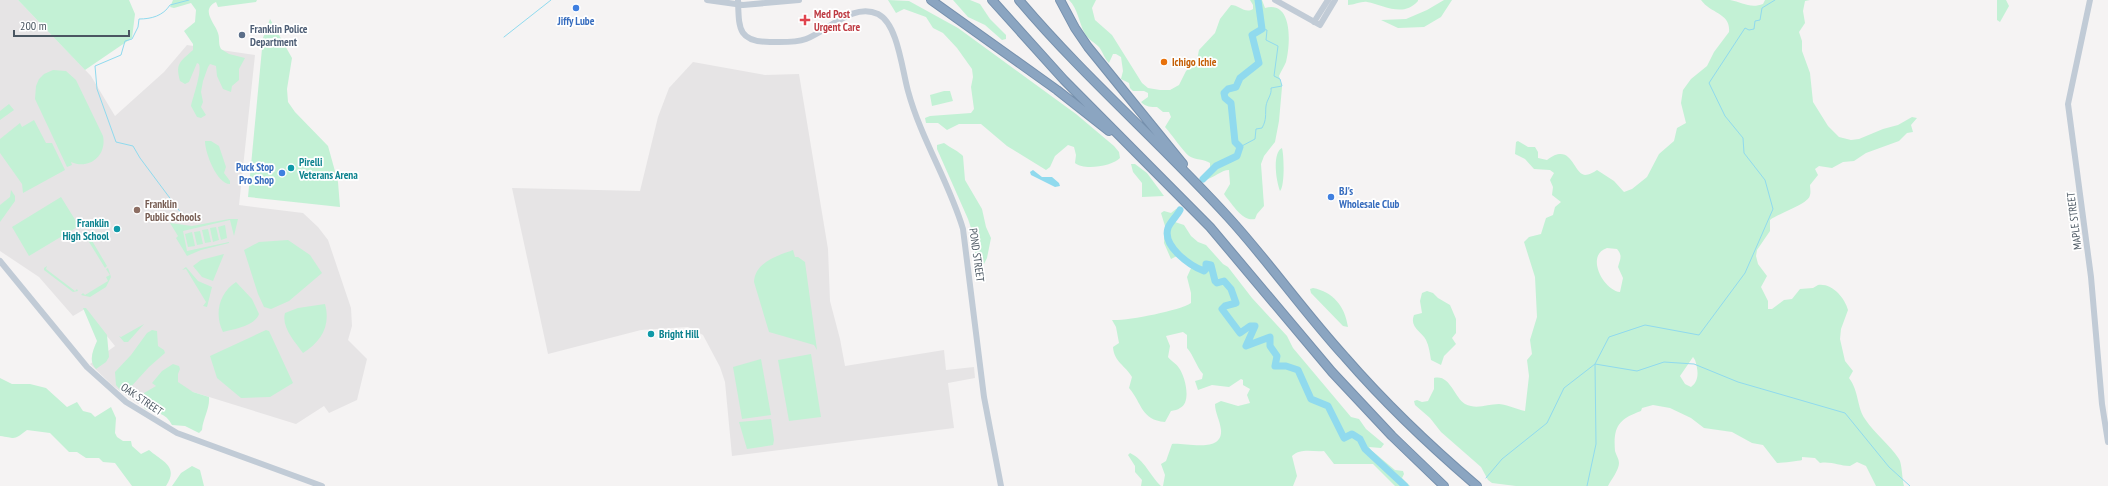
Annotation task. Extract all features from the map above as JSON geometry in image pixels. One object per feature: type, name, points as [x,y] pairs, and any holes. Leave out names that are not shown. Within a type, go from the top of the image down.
[{"type":"highway","points":[[931,0],[1086,112],[1172,186]]},
{"type":"highway","points":[[935,0],[945,9]]},
{"type":"highway","points":[[992,0],[1064,80],[1172,186],[1210,227],[1332,372],[1392,436],[1444,486]]},
{"type":"highway","points":[[1019,0],[1078,66],[1207,194]]},
{"type":"highway","points":[[1060,0],[1075,28],[1088,47],[1207,194],[1256,250],[1344,357],[1417,432],[1477,486]]},
{"type":"main road","points":[[707,0],[763,4],[799,0]]},
{"type":"main road","points":[[1275,0],[1317,23]]},
{"type":"main road","points":[[1317,23],[1328,0]]},
{"type":"main road","points":[[1317,23],[1336,0]]},
{"type":"main road","name":"MAPLE STREET","points":[[2090,0],[2068,104],[2091,277],[2108,442]]},
{"type":"main road","name":"POND STREET","points":[[738,2],[739,26],[746,37],[762,42],[800,41],[814,36],[851,14],[866,11],[876,13],[884,18],[891,26],[915,114],[957,210],[963,229],[984,397],[1001,486]]},
{"type":"main road","name":"OAK STREET","points":[[0,261],[87,367],[126,402],[177,434],[322,486]]},
{"type":"shaded area","name":"Franklin Public Schools","points":[[0,0],[18,0],[91,76],[115,116],[164,72],[187,45],[255,55],[239,205],[303,213],[318,227],[328,240],[351,308],[352,326],[348,340],[367,359],[357,400],[329,413],[324,406],[296,424],[164,383],[138,404],[113,386],[90,364],[115,346],[85,309],[73,316],[39,277],[0,251]]},
{"type":"shaded area","points":[[693,62],[765,75],[799,74],[828,249],[830,301],[845,366],[944,350],[946,370],[974,367],[975,378],[948,383],[954,428],[732,456],[725,382],[720,367],[703,335],[688,327],[641,330],[548,354],[512,188],[640,191],[658,117],[669,88]]},
{"type":"green space","points":[[18,0],[129,0],[135,14],[132,38],[85,70]]},
{"type":"green space","points":[[173,0],[257,0],[256,2],[218,7],[216,2],[211,5],[209,9],[210,17],[218,33],[221,49],[229,54],[245,58],[239,69],[239,80],[232,86],[231,92],[223,89],[217,76],[216,66],[210,64],[203,81],[201,92],[203,102],[201,107],[206,115],[201,118],[197,117],[191,106],[200,68],[199,64],[197,63],[189,82],[185,84],[180,81],[178,70],[178,66],[182,60],[193,50],[193,44],[184,31],[195,22],[196,10],[191,3],[174,8],[170,7]]},
{"type":"green space","points":[[888,0],[909,1],[958,28],[1076,114],[1114,146],[1119,152],[1120,158],[1105,165],[1085,167],[1075,163],[1076,155],[1074,147],[1068,145],[1055,156],[1050,167],[1046,170],[1007,146],[981,124],[959,124],[947,130],[938,123],[926,123],[925,118],[930,116],[971,113],[974,109],[971,87],[973,77],[972,69],[957,48],[943,33],[933,28],[926,17],[904,9],[896,13]]},
{"type":"green space","points":[[953,0],[970,0],[980,4],[990,19],[1006,35],[1006,39],[1002,40],[985,25],[968,17]]},
{"type":"green space","points":[[1069,0],[1096,0],[1092,8],[1095,20],[1112,35],[1142,83],[1148,88],[1160,90],[1170,90],[1179,85],[1186,71],[1197,60],[1199,50],[1215,33],[1220,19],[1231,5],[1245,10],[1250,10],[1253,9],[1253,5],[1250,0],[1262,0],[1265,8],[1274,7],[1281,11],[1288,26],[1289,36],[1286,62],[1279,76],[1282,87],[1279,121],[1275,142],[1264,156],[1261,164],[1264,206],[1257,214],[1255,219],[1246,218],[1242,215],[1224,194],[1230,184],[1229,170],[1223,171],[1205,180],[1205,175],[1210,169],[1210,163],[1189,156],[1165,127],[1171,117],[1169,112],[1163,112],[1157,107],[1143,104],[1141,102],[1148,97],[1148,93],[1144,91],[1133,91],[1130,88],[1129,83],[1121,79],[1123,71],[1121,57],[1113,54],[1109,63],[1099,47],[1085,34],[1076,12]]},
{"type":"green space","points":[[1348,0],[1418,1],[1406,9],[1400,10],[1367,2],[1348,5]]},
{"type":"green space","points":[[1444,0],[1452,0],[1441,17],[1424,27],[1398,28],[1381,20],[1406,19],[1427,10]]},
{"type":"green space","points":[[1701,0],[1730,0],[1754,6],[1763,4],[1765,0],[1810,0],[1805,1],[1803,11],[1805,23],[1799,32],[1802,41],[1802,51],[1810,73],[1813,102],[1828,126],[1839,137],[1851,140],[1859,139],[1883,129],[1898,125],[1912,117],[1917,118],[1911,125],[1913,132],[1907,133],[1899,141],[1866,153],[1854,161],[1843,162],[1832,168],[1819,166],[1815,169],[1818,175],[1810,185],[1810,194],[1808,198],[1805,202],[1770,220],[1770,231],[1757,250],[1756,256],[1758,264],[1767,276],[1761,287],[1768,301],[1768,309],[1772,309],[1784,300],[1792,299],[1800,289],[1813,288],[1818,285],[1828,286],[1841,296],[1848,310],[1841,329],[1840,339],[1845,361],[1853,371],[1849,378],[1855,388],[1862,415],[1899,459],[1904,486],[1876,486],[1866,466],[1857,462],[1850,466],[1846,466],[1820,463],[1815,458],[1802,457],[1802,460],[1777,463],[1763,445],[1752,443],[1732,432],[1704,428],[1691,418],[1670,408],[1653,405],[1642,408],[1641,411],[1627,417],[1619,425],[1615,435],[1615,451],[1619,460],[1619,466],[1608,486],[1516,486],[1492,483],[1488,480],[1481,467],[1441,432],[1430,418],[1415,405],[1414,401],[1428,401],[1434,389],[1434,378],[1439,378],[1444,379],[1461,401],[1469,406],[1478,407],[1499,404],[1525,411],[1529,376],[1527,360],[1532,354],[1530,340],[1537,317],[1535,277],[1524,242],[1529,237],[1541,234],[1546,218],[1553,215],[1555,207],[1561,202],[1552,195],[1553,187],[1550,180],[1554,173],[1550,170],[1534,169],[1525,159],[1515,154],[1516,142],[1518,141],[1528,147],[1535,147],[1538,152],[1538,158],[1547,160],[1555,155],[1562,154],[1567,156],[1578,170],[1585,175],[1597,170],[1614,181],[1624,192],[1632,189],[1647,177],[1659,154],[1674,141],[1677,128],[1686,123],[1681,103],[1683,90],[1691,79],[1707,66],[1714,52],[1729,32],[1729,26],[1724,17],[1705,5]],"holes":[[[1607,248],[1617,249],[1620,254],[1618,267],[1623,278],[1620,292],[1614,290],[1608,285],[1599,272],[1597,258],[1601,252]],[[1693,357],[1696,363],[1698,375],[1696,382],[1691,387],[1685,384],[1680,376]]]},
{"type":"green space","points":[[1997,0],[2006,0],[2009,6],[2000,22],[1997,20]]},
{"type":"green space","points":[[270,19],[292,58],[287,89],[288,102],[295,112],[328,146],[338,182],[340,207],[248,197],[263,38]]},
{"type":"green space","points":[[53,70],[66,71],[76,80],[103,136],[104,143],[102,150],[95,160],[90,163],[78,164],[71,162],[72,165],[67,167],[35,99],[36,86],[39,79],[44,74]]},
{"type":"green space","points":[[950,91],[953,101],[932,106],[930,95]]},
{"type":"green space","points":[[9,104],[14,110],[0,120],[0,111]]},
{"type":"green space","points":[[34,120],[46,143],[52,143],[65,170],[23,193],[22,184],[0,153],[0,139],[20,123],[22,127]]},
{"type":"green space","points":[[205,141],[211,141],[219,146],[226,167],[224,173],[230,181],[230,184],[225,183],[216,174],[209,160]]},
{"type":"green space","points":[[944,143],[963,156],[965,180],[982,209],[986,227],[991,238],[987,258],[984,264],[980,267],[977,265],[972,231],[968,219],[937,149],[937,145]]},
{"type":"green space","points":[[1282,148],[1284,163],[1283,183],[1280,191],[1276,174],[1276,161],[1277,155]]},
{"type":"green space","points":[[1131,164],[1135,164],[1147,173],[1164,196],[1142,197],[1142,183],[1133,172]]},
{"type":"green space","points":[[11,190],[15,196],[15,201],[0,222],[0,205],[10,197]]},
{"type":"green space","points":[[61,197],[79,226],[29,256],[12,227]]},
{"type":"green space","points":[[1180,208],[1175,222],[1184,225],[1191,236],[1198,242],[1206,245],[1223,264],[1228,267],[1252,298],[1287,336],[1293,348],[1351,417],[1359,419],[1366,429],[1384,444],[1381,448],[1369,447],[1371,450],[1395,470],[1403,471],[1404,474],[1402,478],[1410,486],[1395,486],[1373,464],[1334,464],[1324,451],[1307,451],[1299,452],[1292,456],[1297,476],[1293,486],[1163,486],[1165,475],[1161,464],[1166,461],[1172,444],[1201,445],[1216,442],[1220,437],[1221,430],[1215,404],[1221,401],[1238,406],[1250,403],[1247,395],[1250,389],[1243,385],[1243,380],[1241,379],[1229,387],[1212,385],[1198,390],[1195,381],[1202,379],[1203,374],[1187,348],[1187,335],[1183,332],[1166,336],[1170,346],[1168,357],[1178,366],[1181,372],[1185,383],[1187,395],[1186,400],[1184,405],[1179,409],[1171,411],[1165,422],[1157,421],[1146,414],[1129,388],[1132,377],[1118,360],[1114,352],[1113,347],[1119,343],[1116,327],[1112,320],[1152,315],[1176,309],[1191,303],[1191,293],[1187,277],[1192,266],[1189,262],[1177,256],[1171,259],[1164,243],[1165,226],[1161,213],[1164,211],[1171,213]]},
{"type":"green space","points":[[229,219],[238,219],[234,236],[230,220],[183,231],[187,251],[229,242],[201,250],[187,256],[176,238],[178,236],[170,223],[192,226]]},
{"type":"green space","points":[[225,225],[227,238],[221,240],[218,227]]},
{"type":"green space","points":[[216,227],[219,240],[213,242],[210,228]]},
{"type":"green space","points":[[208,229],[211,242],[205,243],[202,230]]},
{"type":"green space","points":[[200,231],[203,244],[197,245],[194,232]]},
{"type":"green space","points":[[192,232],[195,246],[188,247],[185,234]]},
{"type":"green space","points":[[88,234],[107,266],[105,268],[86,237]]},
{"type":"green space","points":[[288,240],[310,255],[322,273],[289,301],[271,309],[264,307],[258,294],[244,250],[259,242]]},
{"type":"green space","points":[[793,250],[795,257],[798,257],[805,262],[817,350],[814,345],[769,332],[754,282],[758,269],[774,257]]},
{"type":"green space","points":[[224,254],[213,281],[202,277],[193,266],[201,260]]},
{"type":"green space","points":[[47,266],[46,269],[75,291],[77,289],[78,291],[73,292],[44,270]]},
{"type":"green space","points":[[186,267],[198,281],[212,287],[207,307],[203,306],[206,302],[186,269],[182,270]]},
{"type":"green space","points":[[108,268],[111,277],[106,287],[90,297],[81,295],[83,293],[85,295],[108,281],[106,277],[110,275],[106,269]]},
{"type":"green space","points":[[236,282],[252,299],[259,314],[257,318],[249,324],[223,332],[219,318],[220,304],[226,292]]},
{"type":"green space","points":[[1313,288],[1326,293],[1337,301],[1344,313],[1348,327],[1343,326],[1311,293],[1310,289]]},
{"type":"green space","points":[[1427,291],[1433,293],[1438,298],[1450,305],[1456,319],[1456,333],[1452,338],[1456,344],[1444,356],[1441,365],[1431,360],[1429,347],[1426,340],[1413,323],[1414,315],[1422,313],[1420,301],[1422,293]]},
{"type":"green space","points":[[325,304],[327,319],[323,333],[315,344],[303,353],[287,329],[284,318],[285,313],[298,308]]},
{"type":"green space","points":[[83,308],[86,308],[107,335],[109,357],[106,362],[96,369],[92,363],[92,359],[97,341]]},
{"type":"green space","points":[[144,324],[128,342],[124,342],[119,336],[121,337]]},
{"type":"green space","points":[[152,330],[157,331],[158,346],[164,350],[165,353],[149,367],[128,390],[122,392],[116,385],[115,372],[131,355],[147,333]]},
{"type":"green space","points":[[266,330],[269,331],[293,383],[270,397],[241,398],[217,378],[210,356]]},
{"type":"green space","points":[[811,354],[821,417],[789,421],[778,360]]},
{"type":"green space","points":[[761,359],[771,415],[742,419],[733,367]]},
{"type":"green space","points":[[173,364],[179,366],[180,369],[178,374],[178,382],[193,392],[209,397],[202,430],[199,433],[185,426],[172,425],[164,415],[145,409],[141,402],[144,393],[156,386],[152,383],[162,371]]},
{"type":"green space","points":[[0,378],[12,384],[30,384],[46,388],[67,407],[77,402],[83,411],[91,413],[95,417],[111,407],[116,418],[115,433],[117,437],[123,441],[131,441],[132,446],[141,454],[149,450],[168,465],[171,474],[166,486],[132,486],[115,463],[103,462],[99,458],[86,458],[77,452],[69,452],[50,433],[27,430],[14,438],[0,436]]},
{"type":"green space","points":[[771,419],[774,440],[773,445],[747,449],[739,422]]},
{"type":"green space","points":[[1130,453],[1144,464],[1161,486],[1141,486],[1142,480],[1135,472],[1135,466],[1128,455]]},
{"type":"green space","points":[[192,466],[200,470],[204,486],[172,486],[181,473]]},
{"type":"water","points":[[1033,170],[1042,177],[1052,177],[1059,183],[1060,186],[1055,187],[1031,175],[1030,172]]},
{"type":"waterway","points":[[184,217],[140,158],[133,146],[116,142],[97,89],[95,66],[121,55],[125,41],[132,39],[138,27],[139,19],[156,16],[164,12],[170,5],[189,0]]},
{"type":"waterway","points":[[504,37],[551,0]]},
{"type":"waterway","points":[[1203,179],[1216,166],[1237,156],[1240,147],[1235,142],[1231,103],[1225,98],[1224,93],[1228,89],[1236,87],[1240,78],[1259,63],[1252,35],[1262,29],[1258,0]]},
{"type":"waterway","points":[[1486,478],[1502,459],[1547,423],[1564,388],[1595,364],[1609,337],[1645,325],[1699,335],[1745,273],[1773,209],[1765,180],[1744,153],[1743,138],[1725,116],[1709,83],[1745,28],[1749,30],[1754,29],[1755,21],[1760,20],[1762,8],[1775,0]]},
{"type":"waterway","points":[[1240,147],[1255,139],[1256,129],[1262,128],[1264,125],[1266,106],[1271,93],[1271,88],[1282,86],[1280,79],[1274,76],[1278,46],[1266,40],[1267,30],[1262,29]]},
{"type":"waterway","points":[[1180,210],[1168,228],[1167,235],[1169,242],[1178,254],[1192,265],[1204,271],[1206,269],[1206,264],[1211,265],[1215,281],[1217,283],[1224,281],[1231,289],[1236,303],[1225,306],[1222,309],[1240,333],[1250,326],[1255,326],[1246,346],[1270,337],[1270,346],[1277,356],[1275,366],[1286,366],[1298,370],[1311,399],[1328,406],[1344,438],[1352,434],[1360,439],[1365,449],[1405,486]]},
{"type":"waterway","points":[[1587,486],[1596,444],[1595,364],[1637,371],[1664,362],[1694,364],[1738,382],[1845,413],[1889,467],[1910,486]]},
{"type":"place","name":"Jiffy Lube","points":[[576,8]]},
{"type":"place","name":"Med Post Urgent Care","points":[[805,20]]},
{"type":"place","name":"Franklin Police Department","points":[[242,35]]},
{"type":"place","name":"Ichigo Ichie","points":[[1164,62]]},
{"type":"place","name":"Pirelli Veterans Arena","points":[[291,168]]},
{"type":"place","name":"Puck Stop Pro Shop","points":[[282,173]]},
{"type":"place","name":"BJ's Wholesale Club","points":[[1331,197]]},
{"type":"place","name":"Franklin Public Schools","points":[[137,210]]},
{"type":"place","name":"Franklin High School","points":[[117,229]]},
{"type":"place","name":"Bright Hill","points":[[651,334]]}]
